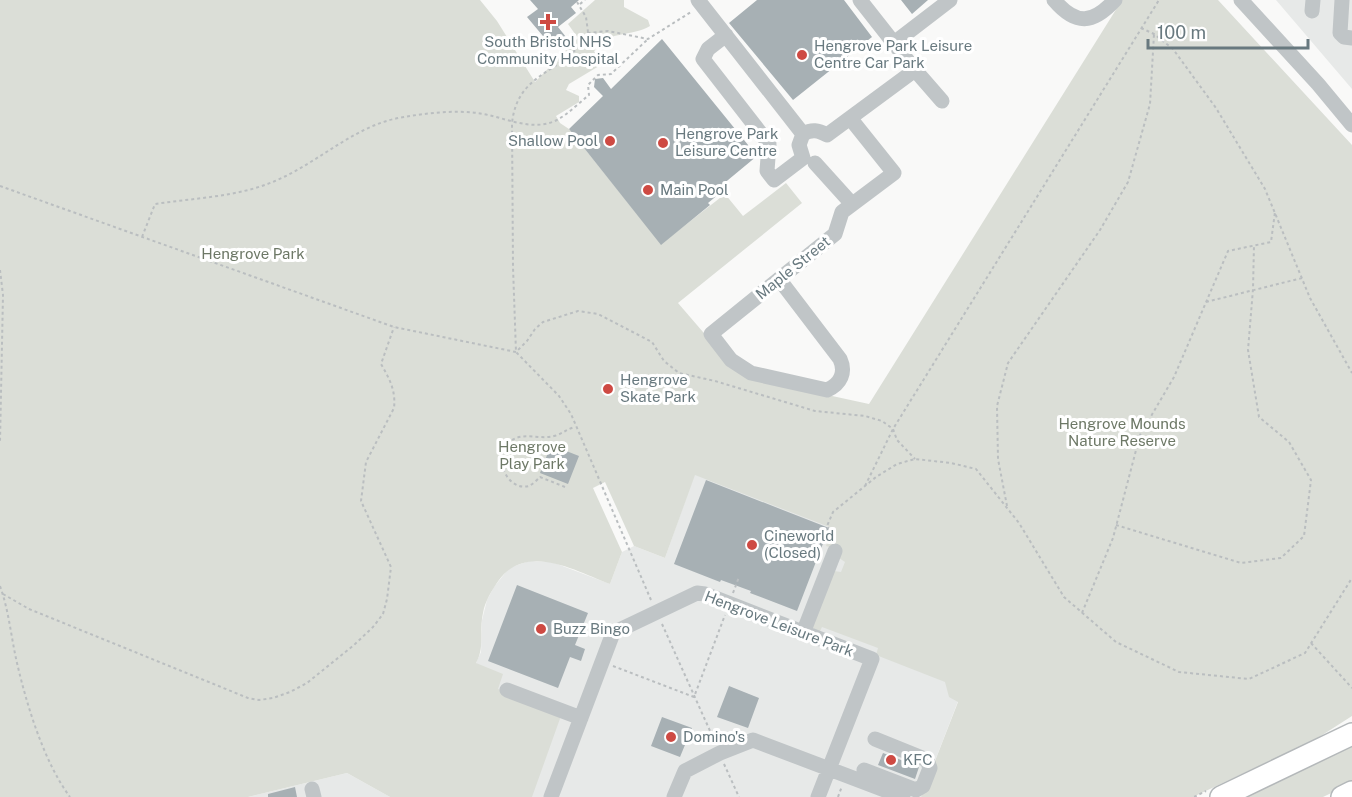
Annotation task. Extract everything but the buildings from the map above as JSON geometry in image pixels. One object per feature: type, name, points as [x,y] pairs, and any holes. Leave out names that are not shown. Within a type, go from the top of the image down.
[{"type":"highway","points":[[1221,797],[1352,734]]},
{"type":"highway","points":[[1342,797],[1352,792]]},
{"type":"street","points":[[861,0],[897,38]]},
{"type":"street","points":[[873,0],[915,70],[942,100]]},
{"type":"street","points":[[897,38],[950,0]]},
{"type":"street","points":[[1054,0],[1065,12],[1080,21],[1090,19],[1104,11],[1115,0]]},
{"type":"street","points":[[1240,0],[1318,84],[1352,125]]},
{"type":"street","points":[[1342,0],[1340,33],[1352,38]]},
{"type":"street","points":[[700,3],[803,134]]},
{"type":"street","points":[[726,35],[708,50],[703,59],[770,144],[767,171],[774,180],[803,158],[799,145],[803,134],[811,130],[819,130],[827,135],[915,70]]},
{"type":"street","points":[[1318,84],[1352,114]]},
{"type":"street","name":"Maple Street","points":[[779,279],[844,367],[838,384],[827,390],[751,373],[731,360],[711,334],[779,279],[836,234],[842,212],[894,173],[850,118]]},
{"type":"street","points":[[815,163],[852,204]]},
{"type":"street","points":[[803,633],[835,551]]},
{"type":"street","name":"Hengrove Leisure Park","points":[[551,797],[613,633],[697,593],[705,594],[872,659],[818,797]]},
{"type":"street","points":[[507,690],[538,695],[581,718]]},
{"type":"street","points":[[674,797],[685,771],[720,753],[753,740],[903,797]]},
{"type":"street","points":[[864,770],[916,790],[923,786],[930,768],[927,760],[875,740]]},
{"type":"path","points":[[516,352],[513,267],[512,123],[514,110],[532,81],[570,57],[588,33],[586,17],[579,3],[585,0]]},
{"type":"path","points":[[864,488],[893,429],[1159,0]]},
{"type":"path","points":[[142,237],[155,204],[239,192],[265,185],[297,170],[363,130],[387,120],[435,113],[461,112],[476,113],[512,123],[534,125],[555,121],[589,95],[588,85],[598,75],[611,74],[648,39],[700,3]]},
{"type":"path","points":[[1141,28],[1154,34],[1173,49],[1216,108],[1265,189],[1310,298],[1352,373]]},
{"type":"path","points":[[588,33],[608,31],[648,39]]},
{"type":"path","points":[[1008,509],[998,459],[997,406],[1008,363],[1100,230],[1128,182],[1150,104],[1154,34]]},
{"type":"path","points":[[0,186],[394,327],[516,352],[532,369],[537,371],[539,377],[559,396],[571,414],[739,797]]},
{"type":"path","points":[[1082,613],[1116,525],[1140,435],[1174,377],[1228,251],[1271,242],[1275,212]]},
{"type":"path","points":[[1116,525],[1241,563],[1281,558],[1304,536],[1311,480],[1289,442],[1259,417],[1248,350],[1254,245]]},
{"type":"path","points":[[0,270],[3,295],[0,442]]},
{"type":"path","points":[[1206,302],[1302,278]]},
{"type":"path","points":[[516,352],[527,341],[534,329],[543,322],[570,313],[592,312],[605,316],[652,342],[664,361],[680,373],[814,411],[865,416],[882,421],[893,429],[900,443],[915,459]]},
{"type":"path","points":[[3,594],[29,609],[248,698],[259,700],[273,698],[307,683],[373,627],[383,614],[386,605],[390,564],[361,501],[366,462],[394,408],[390,379],[381,364],[394,327]]},
{"type":"path","points":[[565,488],[540,477],[530,485],[522,486],[510,480],[504,472],[501,456],[508,442],[516,437],[554,436],[575,427]]},
{"type":"path","points":[[835,551],[824,546],[830,530],[827,526],[833,512],[876,477],[897,464],[915,459],[951,463],[976,469],[1019,523],[1064,597],[1116,642],[1179,672],[1249,679],[1305,653],[1352,578]]},
{"type":"path","points":[[694,697],[739,577]]},
{"type":"path","points":[[0,586],[17,664],[39,735],[59,780],[70,797]]},
{"type":"path","points":[[1311,643],[1352,688]]},
{"type":"path","points":[[602,662],[694,697]]},
{"type":"shaded area","points":[[1276,0],[1352,0],[1352,89]]},
{"type":"shaded area","points":[[700,459],[755,478],[989,621],[921,797],[532,797],[497,689],[476,663],[481,652],[482,620],[487,600],[509,568],[529,561],[552,562],[610,584],[622,552],[634,546],[665,558]]},
{"type":"shaded area","points":[[347,773],[390,797],[248,797]]},
{"type":"green space","name":"Hengrove Park","points":[[0,0],[480,0],[497,21],[535,82],[578,38],[568,24],[595,0],[624,0],[624,7],[648,20],[650,26],[636,32],[611,37],[598,45],[594,52],[608,57],[609,60],[569,84],[566,90],[579,96],[579,102],[556,116],[560,123],[569,129],[661,244],[725,194],[743,216],[786,183],[802,203],[678,303],[734,368],[749,378],[869,404],[1122,0],[1218,0],[1352,145],[1352,716],[1316,739],[1193,797],[921,797],[958,702],[949,697],[945,682],[876,655],[878,648],[822,627],[819,633],[812,627],[834,571],[841,572],[845,562],[839,558],[838,550],[826,546],[832,528],[695,475],[665,558],[634,546],[605,482],[593,488],[622,552],[610,584],[567,567],[537,561],[523,563],[510,569],[499,580],[489,596],[483,613],[481,645],[476,663],[503,674],[498,689],[562,713],[532,797],[390,797],[347,773],[248,797],[0,797]]},
{"type":"green space","points":[[1352,743],[1352,783],[1323,797],[1239,797]]},
{"type":"place","name":"South Bristol NHS Community Hospital","points":[[548,22]]},
{"type":"place","name":"Hengrove Park Leisure Centre Car Park","points":[[802,55]]},
{"type":"place","name":"Shallow Pool","points":[[610,141]]},
{"type":"place","name":"Hengrove Park Leisure Centre","points":[[663,143]]},
{"type":"place","name":"Main Pool","points":[[648,190]]},
{"type":"place","name":"Hengrove Skate Park","points":[[608,389]]},
{"type":"place","name":"Cineworld (Closed)","points":[[752,545]]},
{"type":"place","name":"Buzz Bingo","points":[[541,629]]},
{"type":"place","name":"Domino's","points":[[671,737]]},
{"type":"place","name":"KFC","points":[[891,760]]},
{"type":"park label","name":"Hengrove Mounds Nature Reserve","points":[[1122,432]]},
{"type":"park label","name":"Hengrove Play Park","points":[[532,456]]}]
